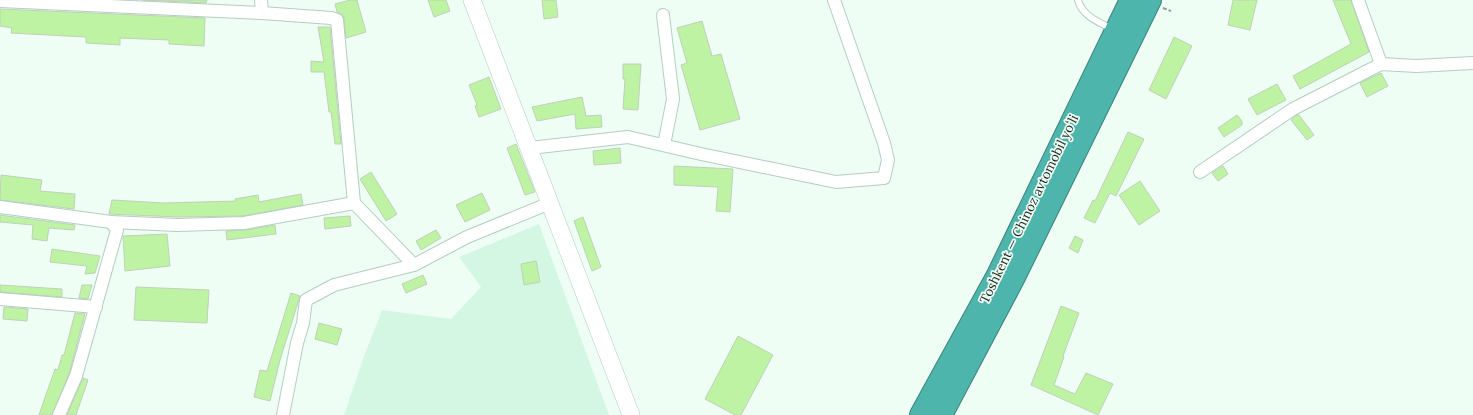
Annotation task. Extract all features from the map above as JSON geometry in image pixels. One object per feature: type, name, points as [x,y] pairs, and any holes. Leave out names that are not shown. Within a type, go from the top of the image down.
[{"type":"highway","name":"Toshkent — Chinoz avtomobil yoʻli","points":[[921,415],[998,275],[1131,0]]},
{"type":"highway","name":"Toshkent — Chinoz avtomobil yoʻli","points":[[941,415],[1014,279],[1150,0]]},
{"type":"main road","points":[[475,1],[631,415]]},
{"type":"street","points":[[261,0],[262,13]]},
{"type":"street","points":[[530,148],[628,137],[836,182],[884,178],[888,160],[884,143],[834,0]]},
{"type":"street","points":[[1358,0],[1381,64]]},
{"type":"street","points":[[0,1],[262,13],[331,18],[337,20],[354,203],[414,265]]},
{"type":"street","points":[[663,15],[673,99],[664,145]]},
{"type":"street","points":[[1200,172],[1293,109],[1381,64],[1416,66],[1473,63]]},
{"type":"street","points":[[0,207],[111,222],[177,225],[244,223],[354,203]]},
{"type":"street","points":[[283,415],[297,343],[303,323],[306,300],[334,285],[414,265],[467,237],[550,203]]},
{"type":"street","points":[[59,415],[76,376],[117,230],[111,222]]},
{"type":"street","points":[[0,299],[96,307]]},
{"type":"lane","points":[[1078,0],[1081,9],[1115,32]]},
{"type":"shaded area","points":[[539,224],[609,415],[344,415],[382,310],[451,319],[481,287],[459,257]]},
{"type":"building","points":[[142,0],[207,0],[206,3]]},
{"type":"building","points":[[350,0],[357,0],[366,32],[346,38],[343,15],[337,12],[335,4]]},
{"type":"building","points":[[428,0],[446,0],[450,11],[434,17]]},
{"type":"building","points":[[542,0],[556,0],[558,17],[544,19]]},
{"type":"building","points":[[1233,0],[1257,0],[1250,30],[1228,25]]},
{"type":"building","points":[[1333,0],[1351,0],[1369,52],[1300,89],[1293,76],[1351,44]]},
{"type":"building","points":[[0,9],[205,18],[204,46],[169,44],[169,40],[120,38],[120,45],[86,43],[86,37],[11,33],[12,28],[0,26]]},
{"type":"building","points":[[702,21],[712,56],[721,54],[740,119],[700,130],[681,65],[687,63],[677,28]]},
{"type":"building","points":[[318,27],[330,27],[341,144],[335,144],[324,72],[311,72],[311,61],[324,62]]},
{"type":"building","points":[[1174,37],[1192,46],[1166,99],[1149,90]]},
{"type":"building","points":[[623,64],[641,64],[638,110],[623,109],[625,79],[623,79]]},
{"type":"building","points":[[1381,73],[1388,86],[1367,97],[1360,83]]},
{"type":"building","points":[[489,77],[501,109],[479,117],[475,106],[477,105],[469,85]]},
{"type":"building","points":[[1277,84],[1286,100],[1257,115],[1248,99]]},
{"type":"building","points":[[582,97],[586,116],[601,115],[602,127],[576,129],[575,114],[537,121],[532,107]]},
{"type":"building","points":[[1237,115],[1242,121],[1242,125],[1224,137],[1218,128]]},
{"type":"building","points":[[1299,115],[1314,135],[1307,140],[1291,120]]},
{"type":"building","points":[[1128,132],[1144,139],[1116,196],[1110,193],[1095,223],[1084,218],[1093,200],[1095,201]]},
{"type":"building","points":[[516,144],[535,192],[525,195],[507,148]]},
{"type":"building","points":[[620,148],[621,163],[594,165],[593,151]]},
{"type":"building","points":[[674,166],[733,169],[730,212],[716,211],[718,187],[674,185]]},
{"type":"building","points":[[1223,166],[1228,174],[1218,181],[1212,173]]},
{"type":"building","points":[[371,172],[397,214],[386,221],[360,179]]},
{"type":"building","points":[[1,175],[42,180],[40,191],[75,194],[74,209],[0,200]]},
{"type":"building","points":[[1140,181],[1160,211],[1139,225],[1119,195]]},
{"type":"building","points":[[482,193],[490,210],[465,222],[456,205]]},
{"type":"building","points":[[301,194],[303,205],[243,216],[177,217],[109,214],[112,200],[164,203],[236,201],[235,199],[258,195],[259,202]]},
{"type":"building","points":[[0,215],[75,225],[74,230],[49,228],[47,241],[32,239],[33,225],[0,222]]},
{"type":"building","points":[[350,216],[351,226],[325,229],[324,218]]},
{"type":"building","points":[[583,217],[601,267],[592,271],[574,221]]},
{"type":"building","points":[[275,225],[276,234],[227,240],[226,231],[245,230]]},
{"type":"building","points":[[436,230],[441,238],[421,250],[416,241]]},
{"type":"building","points":[[167,234],[170,266],[125,271],[123,236]]},
{"type":"building","points":[[1075,236],[1083,240],[1078,253],[1069,248]]},
{"type":"building","points":[[52,249],[100,256],[95,273],[85,274],[87,266],[50,262]]},
{"type":"building","points":[[536,261],[540,282],[524,285],[521,264]]},
{"type":"building","points":[[423,275],[427,284],[406,293],[402,284]]},
{"type":"building","points":[[0,285],[62,289],[62,297],[0,292]]},
{"type":"building","points":[[82,285],[92,285],[88,299],[79,298]]},
{"type":"building","points":[[136,287],[209,290],[207,323],[134,320]]},
{"type":"building","points":[[291,293],[300,296],[280,360],[270,401],[254,397],[260,370],[267,371]]},
{"type":"building","points":[[1061,306],[1079,313],[1054,385],[1075,394],[1086,373],[1113,384],[1098,415],[1031,385]]},
{"type":"building","points":[[4,307],[28,309],[27,321],[3,319]]},
{"type":"building","points":[[75,313],[85,314],[69,374],[52,415],[39,415],[55,369],[58,370],[62,355],[64,355]]},
{"type":"building","points":[[319,323],[342,329],[337,345],[315,339]]},
{"type":"building","points":[[738,336],[773,355],[741,415],[735,415],[705,399]]},
{"type":"building","points":[[83,378],[88,380],[76,415],[67,415]]}]
